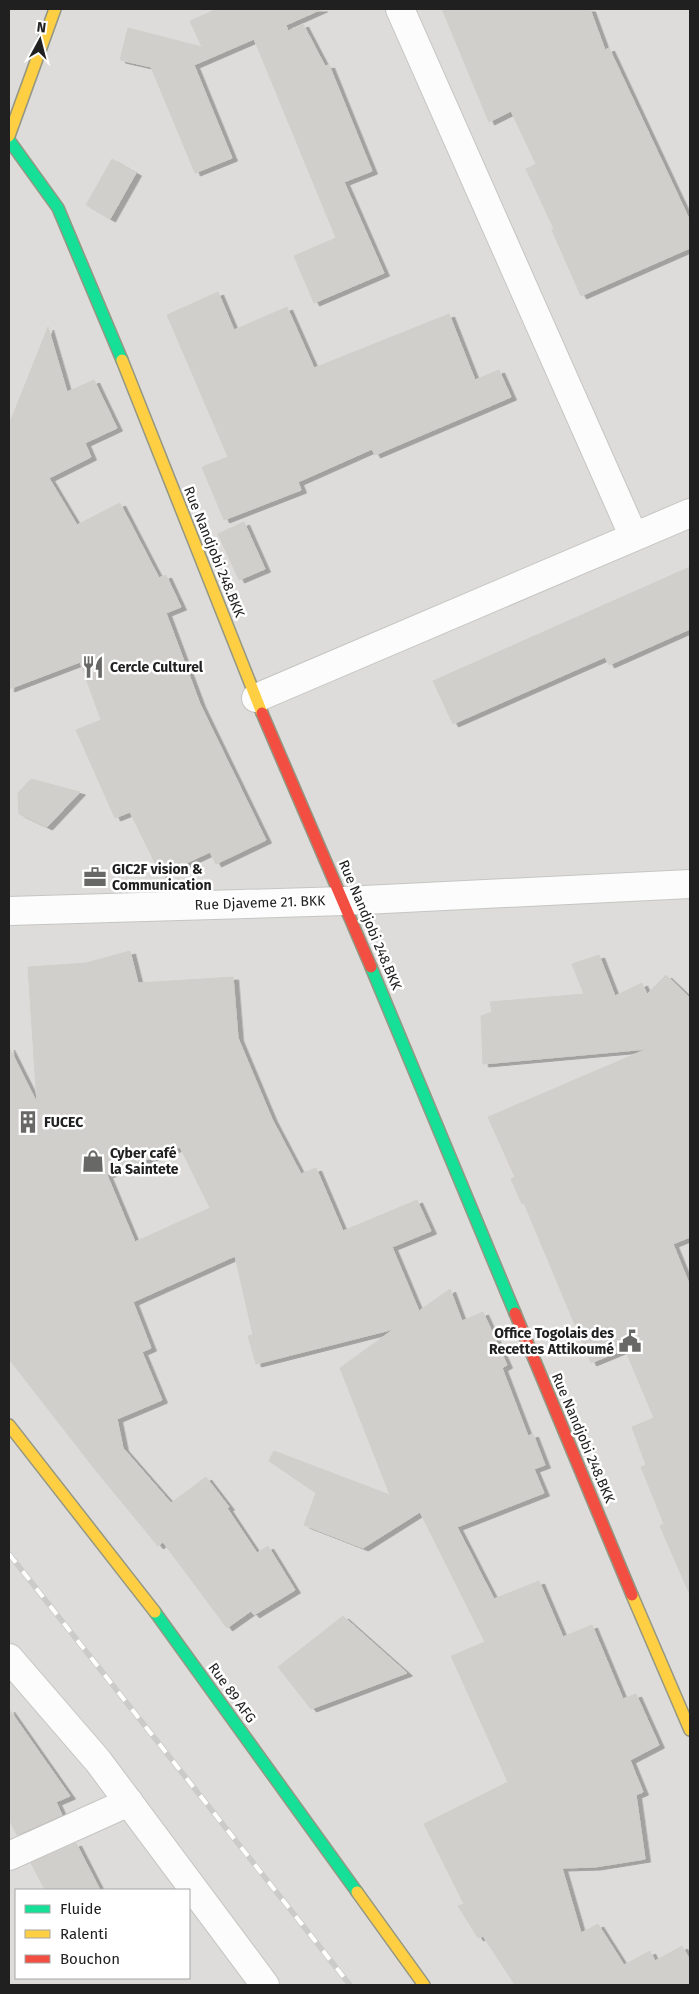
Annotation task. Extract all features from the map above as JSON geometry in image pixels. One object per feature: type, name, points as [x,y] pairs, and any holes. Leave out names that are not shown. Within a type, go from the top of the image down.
[{"type":"street","points":[[9,138],[55,9]]},
{"type":"street","points":[[400,9],[633,535]]},
{"type":"street","name":"Rue Nandjobi 248.BKK","points":[[9,138],[58,208],[95,293],[256,698],[344,900],[628,1587],[690,1730]]},
{"type":"street","points":[[256,698],[633,535],[690,513]]},
{"type":"street","name":"Rue Djaveme 21. BKK","points":[[9,911],[344,900],[690,884]]},
{"type":"street","name":"Rue 89 AFG","points":[[9,1425],[148,1602],[424,1985]]},
{"type":"street","points":[[9,1658],[98,1761],[265,1985]]},
{"type":"street","points":[[9,1856],[129,1802]]},
{"type":"shaded area","points":[[9,9],[690,9],[690,1985],[9,1985]]},
{"type":"building","points":[[217,9],[322,9],[286,25],[288,31],[303,24],[325,66],[329,65],[372,171],[344,182],[384,273],[314,303],[294,256],[336,238],[254,39],[194,65],[232,158],[195,173],[151,67],[120,60],[128,28],[202,47],[190,21]]},
{"type":"building","points":[[442,9],[590,9],[605,50],[609,48],[690,221],[690,248],[581,296],[552,230],[554,229],[526,169],[536,164],[511,111],[489,122]]},
{"type":"building","points":[[112,159],[136,173],[110,219],[86,205]]},
{"type":"building","points":[[218,292],[234,330],[287,307],[314,368],[449,314],[475,380],[499,370],[511,397],[375,455],[372,449],[298,482],[301,490],[224,520],[202,467],[228,457],[167,315]]},
{"type":"building","points":[[48,327],[67,392],[94,380],[117,428],[85,443],[91,457],[49,478],[77,525],[120,503],[159,578],[166,575],[181,607],[166,613],[200,704],[266,840],[216,864],[210,852],[161,875],[130,812],[115,818],[76,730],[101,720],[80,662],[9,689],[9,425]]},
{"type":"building","points":[[244,522],[265,569],[239,580],[218,534]]},
{"type":"building","points":[[690,567],[690,629],[609,665],[605,657],[453,724],[433,681]]},
{"type":"building","points":[[31,779],[80,792],[47,827],[19,814],[18,793]]},
{"type":"building","points":[[130,951],[138,983],[233,977],[238,1038],[272,1119],[301,1174],[316,1168],[343,1231],[417,1200],[431,1231],[392,1247],[419,1311],[450,1289],[462,1321],[483,1312],[507,1365],[502,1368],[528,1436],[533,1434],[545,1465],[534,1469],[544,1493],[457,1527],[494,1599],[539,1581],[563,1637],[592,1625],[623,1699],[636,1694],[659,1745],[630,1760],[643,1792],[636,1795],[645,1859],[595,1867],[562,1868],[581,1933],[598,1924],[624,1965],[650,1951],[655,1961],[682,1946],[690,1960],[690,1985],[515,1985],[483,1936],[478,1938],[458,1906],[464,1904],[424,1824],[508,1782],[451,1656],[485,1642],[420,1512],[363,1548],[304,1525],[316,1493],[269,1461],[274,1451],[390,1495],[340,1368],[394,1329],[256,1364],[248,1336],[253,1335],[235,1256],[133,1302],[151,1348],[142,1352],[162,1400],[117,1419],[123,1448],[171,1503],[206,1477],[229,1507],[227,1508],[257,1553],[268,1546],[295,1590],[254,1615],[251,1611],[227,1628],[163,1542],[158,1546],[97,1472],[9,1359],[9,1047],[37,1103],[28,967],[86,963]],"holes":[[[180,1147],[210,1208],[135,1242],[107,1175]]]},
{"type":"building","points":[[599,955],[615,996],[642,983],[647,994],[666,975],[690,998],[690,1237],[673,1244],[690,1286],[690,1595],[660,1526],[664,1524],[641,1467],[646,1465],[632,1427],[654,1418],[625,1349],[591,1363],[524,1203],[522,1204],[511,1179],[515,1177],[488,1117],[647,1049],[483,1064],[481,1016],[492,1012],[490,1002],[584,994],[572,964]]},
{"type":"building","points":[[343,1616],[407,1673],[311,1709],[278,1667]]},
{"type":"building","points":[[9,1709],[70,1796],[56,1802],[62,1815],[17,1835],[9,1819]]},
{"type":"building","points":[[76,1843],[99,1889],[44,1889],[31,1863]]},
{"type":"railway","points":[[9,1554],[350,1985]]},
{"type":"traffic: fast","points":[[9,140],[58,208],[122,360]]},
{"type":"traffic: fast","points":[[371,967],[515,1313]]},
{"type":"traffic: fast","points":[[155,1612],[357,1892]]},
{"type":"traffic: slow","points":[[9,136],[55,9]]},
{"type":"traffic: slow","points":[[122,360],[262,713]]},
{"type":"traffic: slow","points":[[9,1425],[155,1612]]},
{"type":"traffic: slow","points":[[632,1595],[690,1730]]},
{"type":"traffic: slow","points":[[357,1892],[424,1985]]},
{"type":"traffic: jam","points":[[262,713],[371,967]]},
{"type":"traffic: jam","points":[[515,1313],[632,1595]]},
{"type":"place","name":"Cercle Culturel","points":[[93,667]]},
{"type":"place","name":"GIC2F vision & Communication","points":[[95,877]]},
{"type":"place","name":"FUCEC","points":[[28,1122]]},
{"type":"place","name":"Cyber café la Saintete","points":[[93,1161]]},
{"type":"place","name":"Office Togolais des Recettes Attikoumé","points":[[630,1341]]}]
